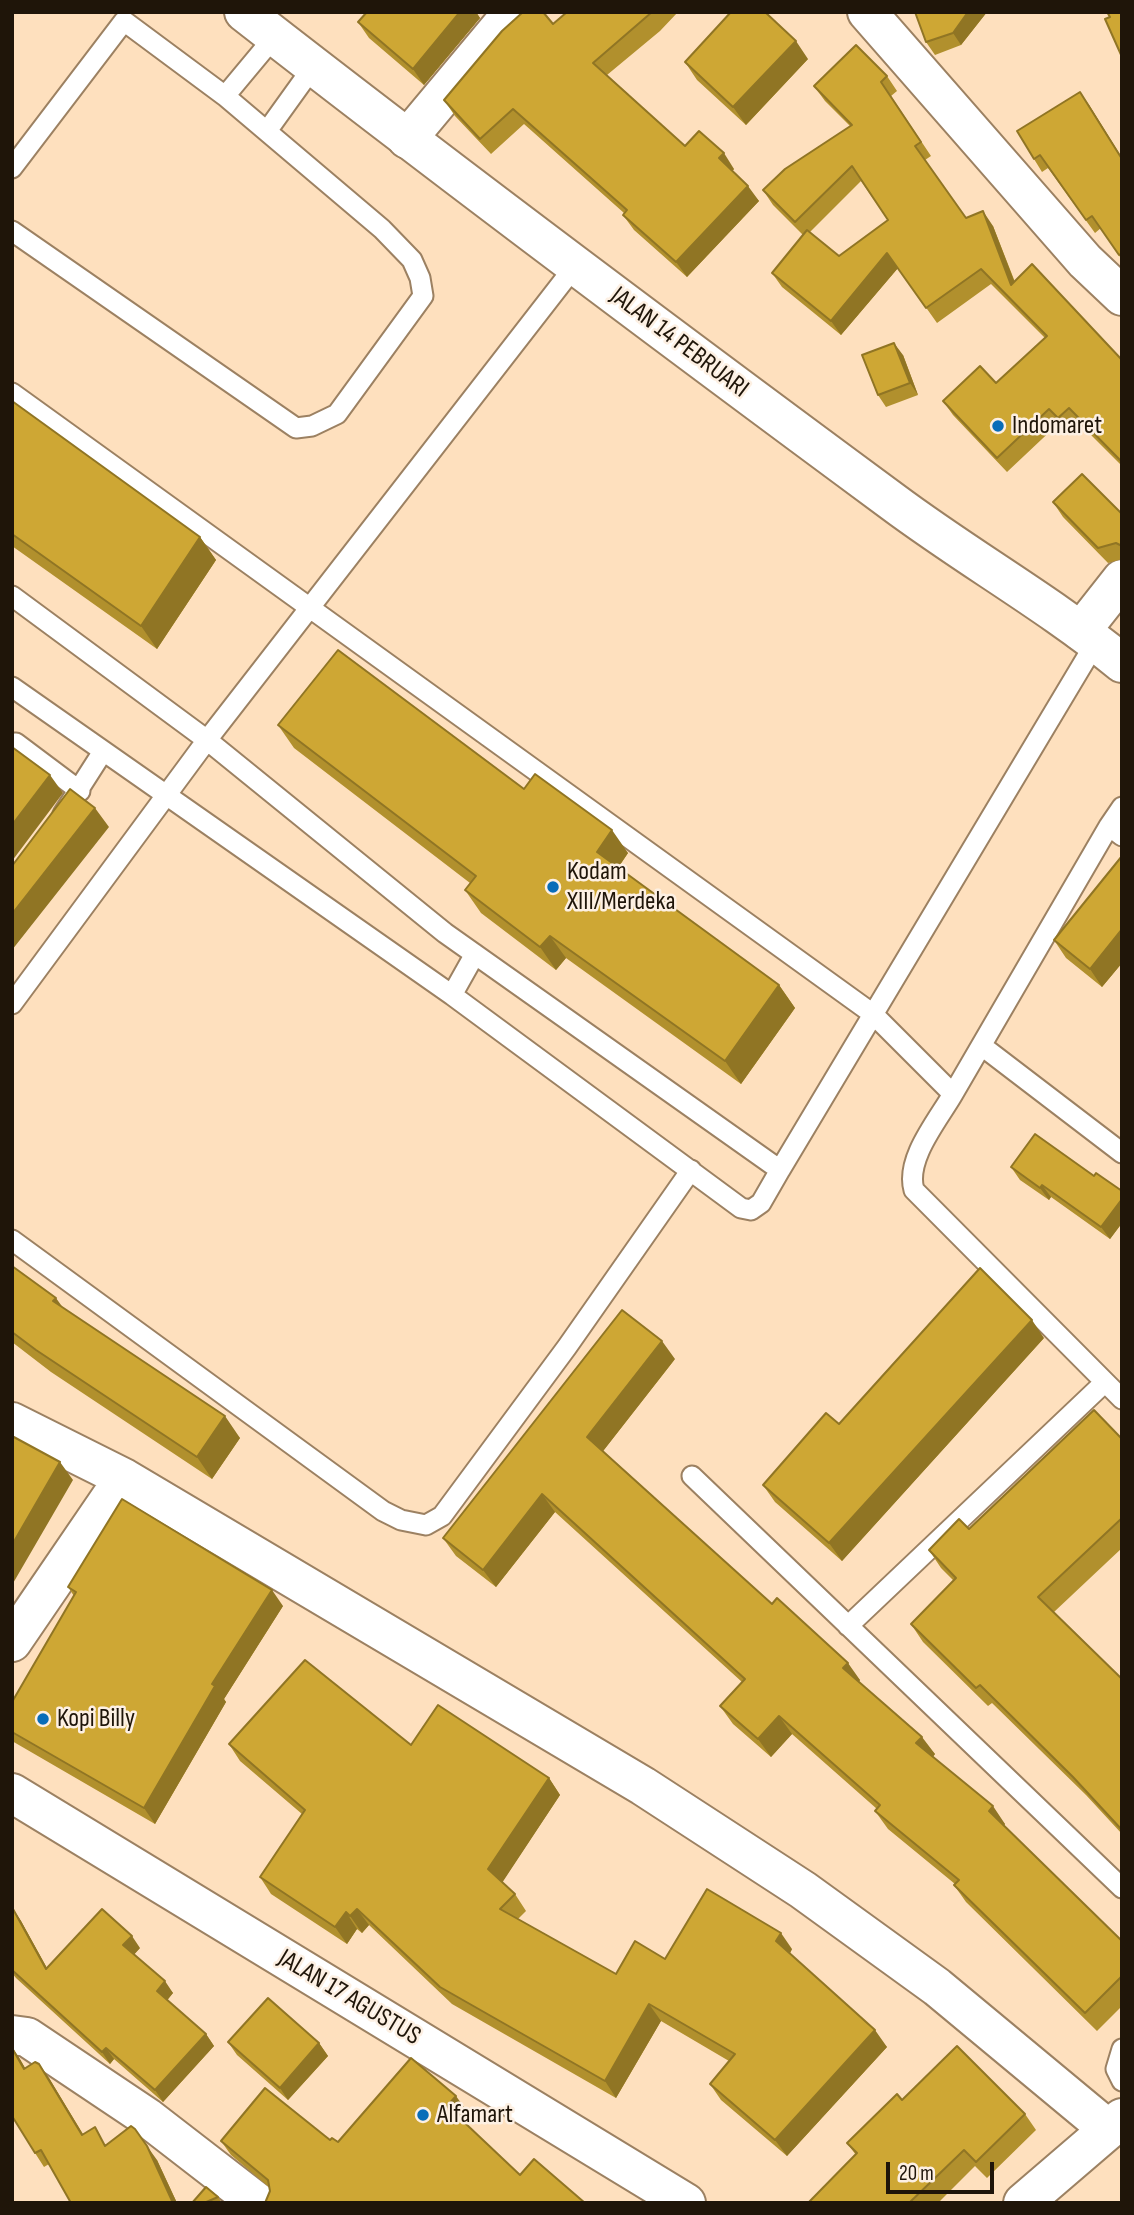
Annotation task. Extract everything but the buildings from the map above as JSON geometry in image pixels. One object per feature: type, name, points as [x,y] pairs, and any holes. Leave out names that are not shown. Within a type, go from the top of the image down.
[{"type":"street","name":"JALAN 14 PEBRUARI","points":[[244,12],[575,266],[937,535],[1099,645]]},
{"type":"street","points":[[407,139],[513,12]]},
{"type":"street","points":[[867,12],[1085,261],[1122,296]]},
{"type":"street","points":[[1099,645],[1122,579]]},
{"type":"street","points":[[12,1422],[124,1478],[632,1779],[803,1891],[937,1987],[1115,2124],[1023,2203]]},
{"type":"street","points":[[12,1642],[124,1478]]},
{"type":"street","name":"JALAN 17 AGUSTUS","points":[[12,1793],[686,2203]]},
{"type":"street","points":[[12,2035],[27,2037],[148,2118],[258,2203]]},
{"type":"lane","points":[[12,168],[120,17],[225,96],[382,229],[412,260],[420,278],[423,296],[337,414],[312,426],[296,428],[12,231]]},
{"type":"lane","points":[[225,96],[275,36]]},
{"type":"lane","points":[[267,131],[313,67]]},
{"type":"lane","points":[[12,1004],[207,740],[575,266]]},
{"type":"lane","points":[[12,393],[873,1014],[953,1094]]},
{"type":"lane","points":[[12,596],[207,740],[475,954],[780,1170]]},
{"type":"lane","points":[[12,687],[452,995],[741,1208],[751,1210],[761,1203],[873,1014],[1099,645]]},
{"type":"lane","points":[[14,743],[80,791]]},
{"type":"lane","points":[[50,831],[80,791],[103,753]]},
{"type":"lane","points":[[1122,807],[1116,831],[953,1094],[910,1177],[914,1190],[1122,1399]]},
{"type":"lane","points":[[452,995],[475,954]]},
{"type":"lane","points":[[982,1046],[1122,1153]]},
{"type":"lane","points":[[12,1240],[383,1511],[401,1520],[426,1525],[442,1516],[567,1347],[691,1170]]},
{"type":"lane","points":[[848,1626],[1104,1383]]},
{"type":"lane","points":[[692,1476],[1122,1888]]},
{"type":"lane","points":[[1122,2049],[1116,2069],[1122,2081]]},
{"type":"place","name":"Indomaret","points":[[998,426]]},
{"type":"place","name":"Kodam XIII/Merdeka","points":[[553,887]]},
{"type":"place","name":"Kopi Billy","points":[[43,1719]]},
{"type":"place","name":"Alfamart","points":[[423,2115]]}]
